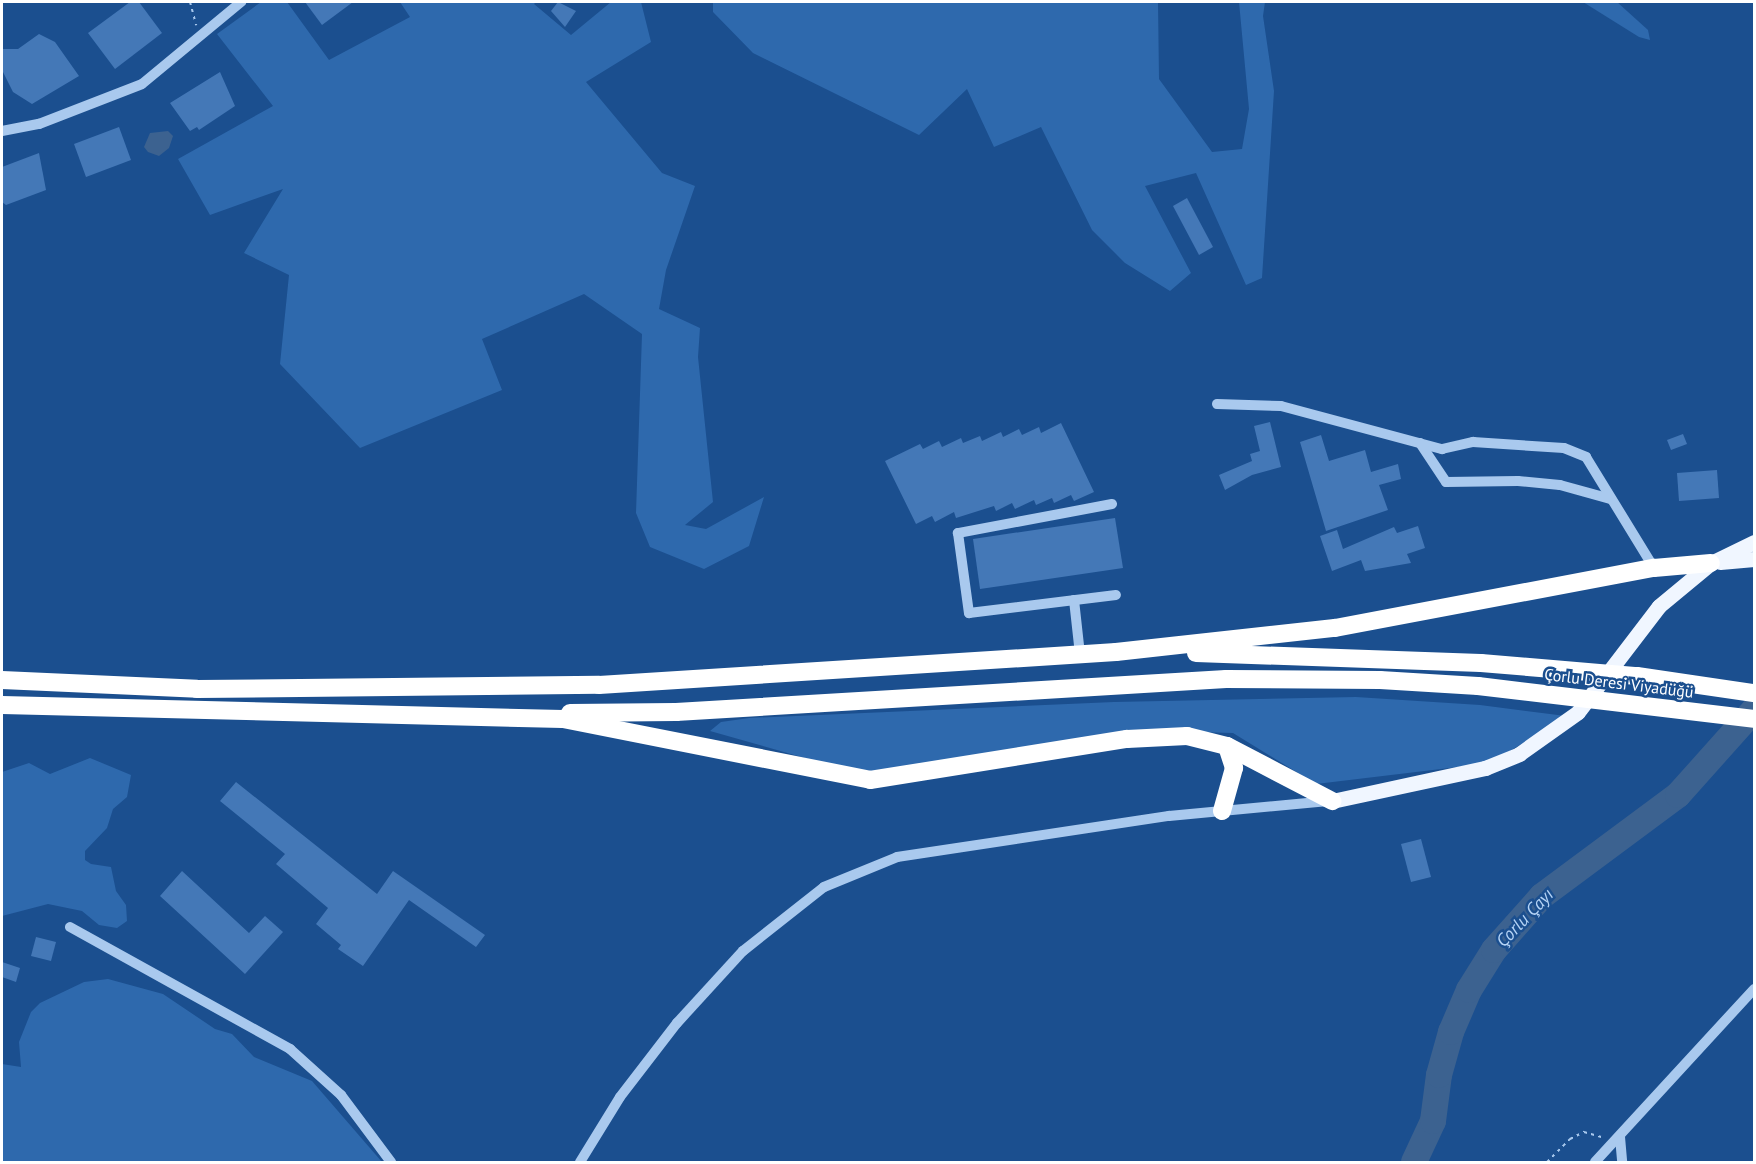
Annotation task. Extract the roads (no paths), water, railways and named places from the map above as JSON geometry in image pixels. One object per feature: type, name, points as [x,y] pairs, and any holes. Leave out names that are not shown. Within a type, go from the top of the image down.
[{"type":"highway","points":[[2,680],[197,689],[599,686],[1116,652],[1335,628],[1653,568],[1711,563]]},
{"type":"highway","name":"Çorlu Deresi Viyadüğü","points":[[1116,652],[1481,663],[1637,676],[1755,693]]},
{"type":"highway","name":"Çorlu Deresi Viyadüğü","points":[[328,713],[676,712],[1226,679],[1380,680],[1478,686],[1755,719]]},
{"type":"highway","points":[[2,705],[563,719],[870,780],[1127,739],[1187,736],[1227,746],[1332,801]]},
{"type":"highway","points":[[1222,811],[1234,768],[1227,746]]},
{"type":"main road","points":[[1332,801],[1485,768],[1520,753],[1578,712],[1659,606],[1711,563],[1755,542]]},
{"type":"main road","points":[[1711,563],[1755,558]]},
{"type":"street","points":[[2,131],[39,124],[141,84],[198,33],[241,2]]},
{"type":"street","points":[[1217,404],[1281,406],[1442,449],[1473,442],[1564,448],[1586,457],[1653,568]]},
{"type":"street","points":[[1420,443],[1446,482],[1518,481],[1560,485],[1611,499]]},
{"type":"street","points":[[1112,504],[958,533],[969,614],[1116,595]]},
{"type":"street","points":[[1074,600],[1080,654]]},
{"type":"street","points":[[580,1162],[620,1097],[677,1023],[743,951],[824,887],[897,858],[1222,811],[1332,801]]},
{"type":"street","points":[[70,927],[290,1049],[341,1095],[391,1162]]},
{"type":"street","points":[[1595,1162],[1755,989]]},
{"type":"street","points":[[1617,1139],[1622,1162]]},
{"type":"waterway","name":"Çorlu Çayı","points":[[1414,1162],[1433,1121],[1439,1075],[1451,1032],[1469,990],[1494,950],[1542,896],[1678,795],[1754,710]]}]
